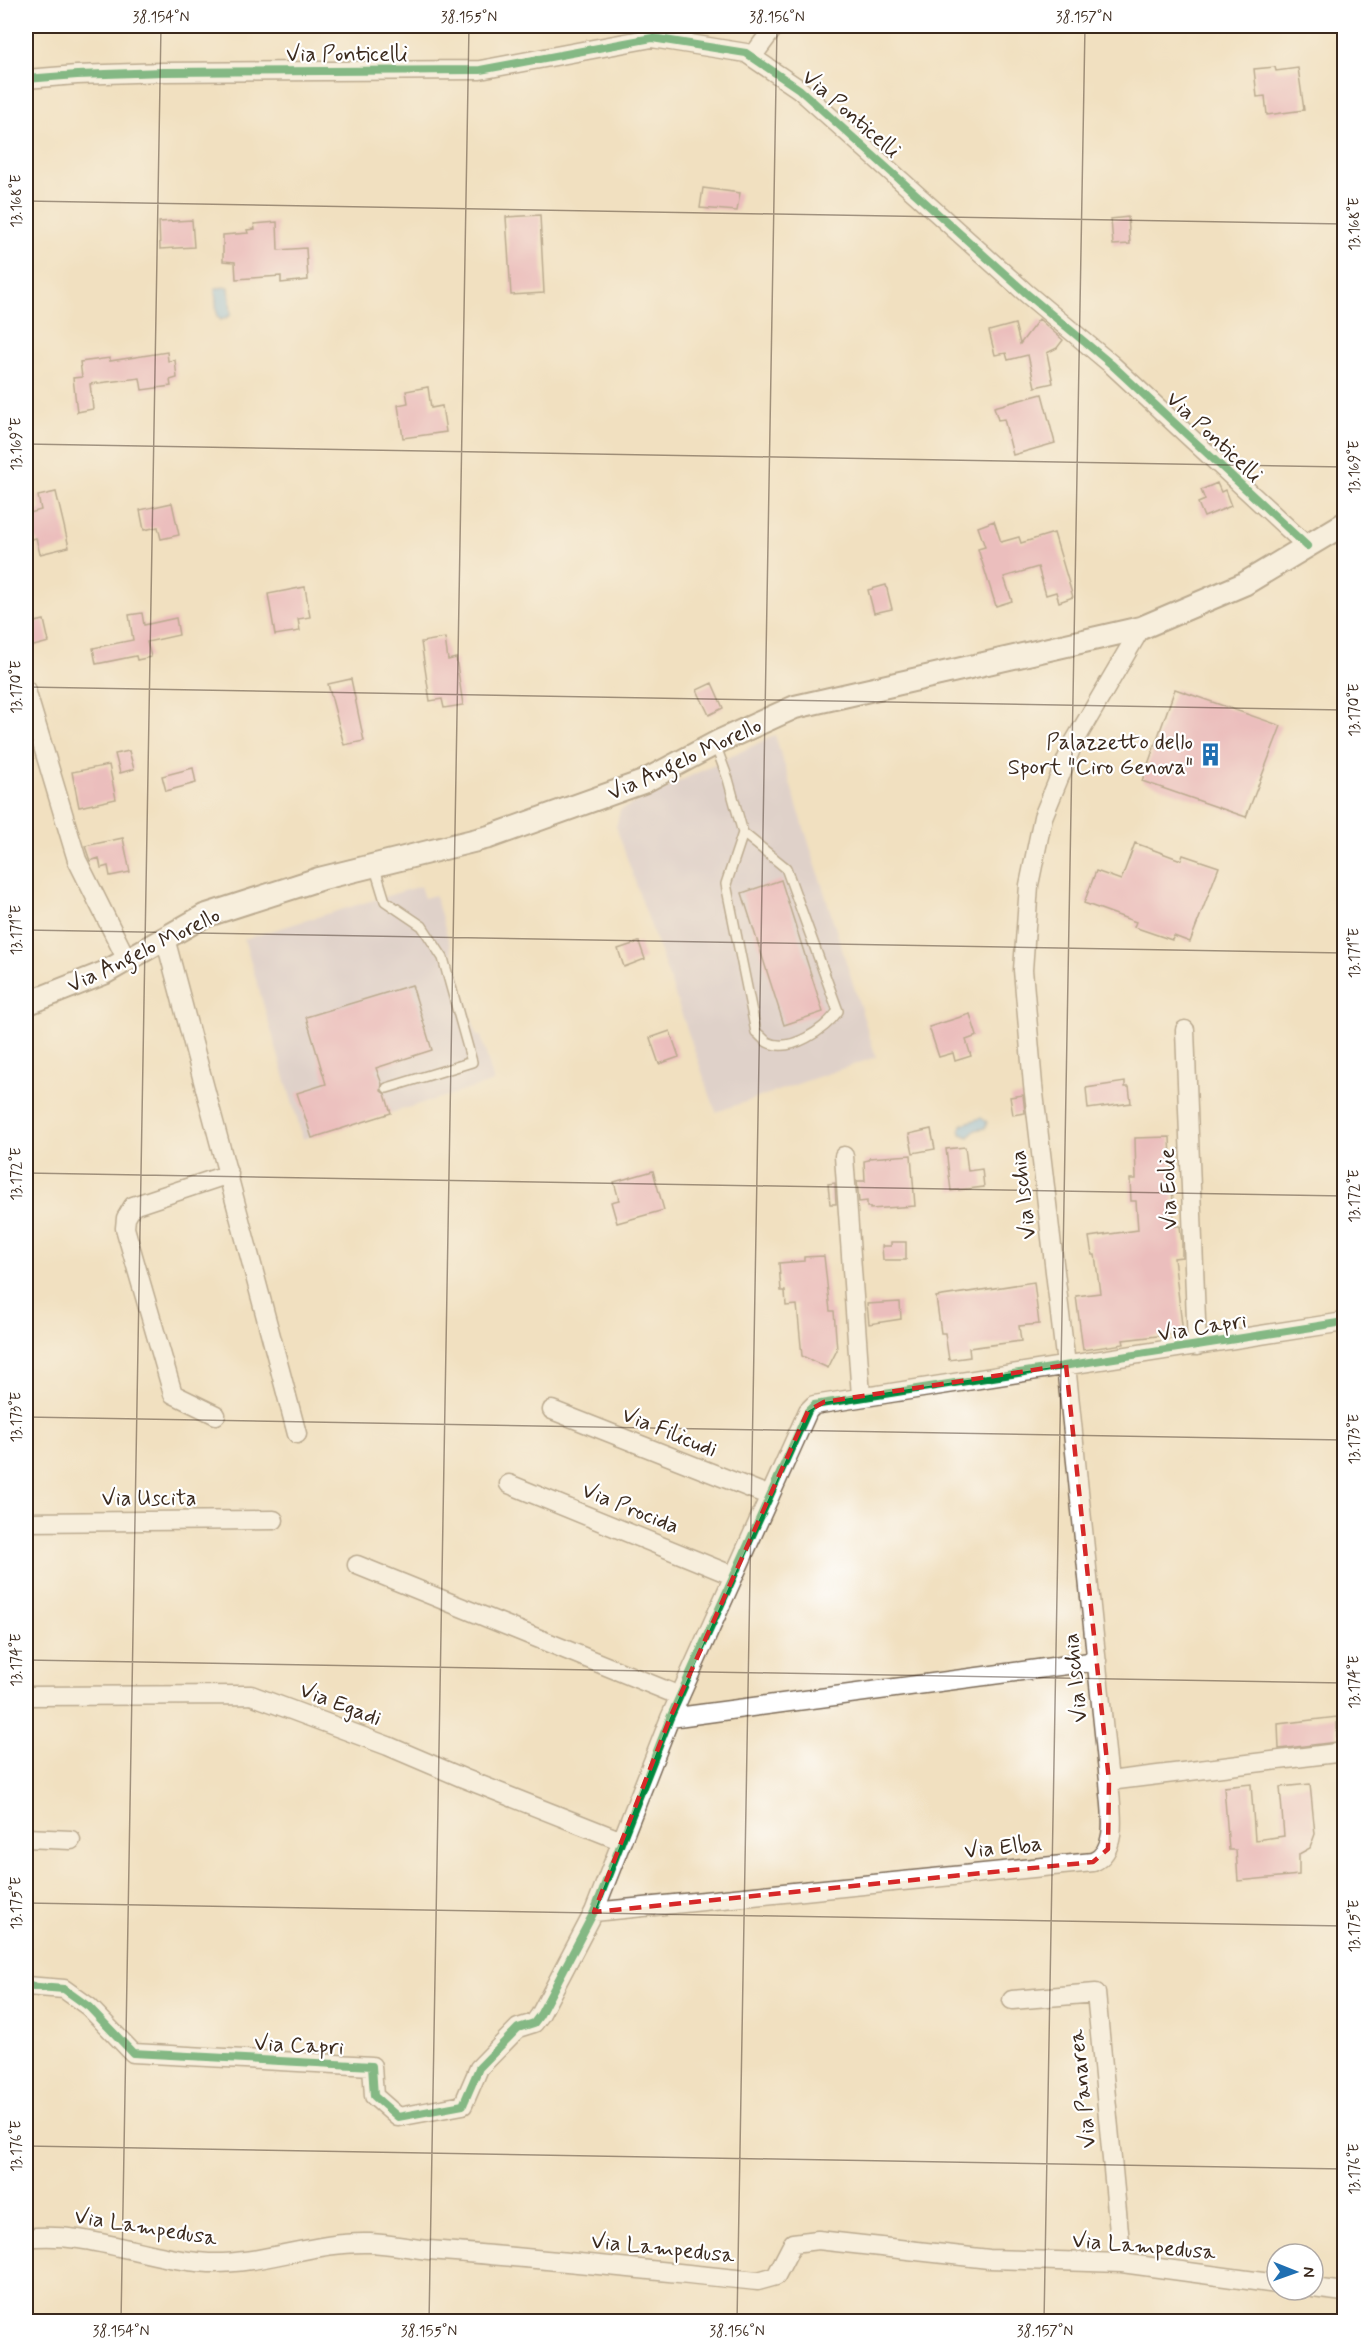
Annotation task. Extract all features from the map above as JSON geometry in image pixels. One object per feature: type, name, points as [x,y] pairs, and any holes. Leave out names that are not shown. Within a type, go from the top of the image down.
[{"type":"street","points":[[752,57],[775,26]]},
{"type":"street","name":"Via Ponticelli","points":[[26,80],[77,75],[163,72],[480,70],[652,38],[746,53],[808,96],[1026,293],[1111,364],[1307,546]]},
{"type":"street","name":"Via Angelo Morello","points":[[26,1004],[104,973],[204,916],[318,879],[489,837],[643,782],[715,744],[795,707],[1142,628],[1244,584],[1344,524]]},
{"type":"street","name":"Via Ischia","points":[[1109,1781],[1066,1365],[1033,1085],[1023,970],[1029,885],[1043,817],[1073,744],[1142,628]]},
{"type":"street","points":[[26,690],[77,861],[127,960]]},
{"type":"street","points":[[165,938],[297,1434]]},
{"type":"street","name":"Via Eolie","points":[[1185,1030],[1197,1346]]},
{"type":"street","points":[[844,1156],[861,1396]]},
{"type":"street","points":[[216,1415],[172,1394],[125,1228],[126,1218],[133,1206],[229,1174]]},
{"type":"street","name":"Via Capri","points":[[770,1496],[808,1411],[814,1404],[1344,1322]]},
{"type":"street","name":"Via Filicudi","points":[[552,1410],[770,1496]]},
{"type":"street","name":"Via Procida","points":[[509,1484],[734,1576]]},
{"type":"street","points":[[594,1912],[670,1718],[770,1496]]},
{"type":"street","name":"Via Uscita","points":[[26,1522],[274,1520]]},
{"type":"street","points":[[357,1565],[680,1696]]},
{"type":"street","points":[[670,1718],[1097,1661]]},
{"type":"street","name":"Via Egadi","points":[[26,1696],[251,1695],[388,1746],[622,1841]]},
{"type":"street","points":[[1109,1781],[1344,1752]]},
{"type":"street","name":"Via Elba","points":[[594,1912],[1093,1862],[1102,1858],[1108,1849],[1112,1835],[1109,1781]]},
{"type":"street","points":[[26,1838],[71,1840]]},
{"type":"street","name":"Via Capri","points":[[26,1986],[64,1989],[89,2007],[133,2053],[372,2066],[374,2096],[398,2117],[463,2105],[479,2068],[518,2028],[534,2023],[540,2015],[594,1912]]},
{"type":"street","name":"Via Panarea","points":[[1012,2000],[1096,1993],[1122,2263]]},
{"type":"street","name":"Via Lampedusa","points":[[26,2238],[49,2235],[95,2242],[150,2255],[209,2263],[255,2260],[309,2247],[370,2243],[636,2267],[758,2281],[776,2276],[793,2243],[818,2240],[989,2259],[1122,2263],[1265,2281]]},
{"type":"street","points":[[1325,2290],[1344,2292]]},
{"type":"lane","points":[[715,744],[728,779],[743,833],[726,884],[756,1032],[768,1042],[786,1045],[810,1037],[829,1024],[838,1011],[786,868],[743,833]]},
{"type":"lane","points":[[374,865],[385,901],[422,926],[443,958],[472,1062],[387,1088]]},
{"type":"highlighted area","points":[[1066,1365],[1109,1781],[1108,1849],[1093,1862],[594,1912],[670,1718],[808,1411],[824,1402]]},
{"type":"shaded area","points":[[775,735],[876,1057],[716,1112],[616,827],[620,810]]},
{"type":"shaded area","points":[[420,886],[424,898],[435,895],[477,1036],[481,1036],[494,1082],[303,1139],[244,939]]},
{"type":"water","points":[[229,287],[231,315],[221,320],[217,316],[215,288]]},
{"type":"water","points":[[981,1118],[987,1122],[985,1128],[975,1130],[969,1137],[961,1134],[960,1128],[963,1124]]},
{"type":"building","points":[[1275,67],[1276,71],[1298,68],[1304,110],[1267,115],[1265,96],[1257,97],[1254,69]]},
{"type":"building","points":[[703,188],[740,193],[737,211],[700,208]]},
{"type":"building","points":[[540,215],[544,293],[511,295],[506,217]]},
{"type":"building","points":[[1128,217],[1130,244],[1113,245],[1111,219]]},
{"type":"building","points":[[192,220],[194,247],[160,249],[159,222]]},
{"type":"building","points":[[277,222],[278,250],[306,248],[308,280],[281,283],[281,276],[236,279],[235,262],[223,261],[223,235],[248,233],[247,230],[255,229],[254,224]]},
{"type":"building","points":[[1039,319],[1063,340],[1057,348],[1047,353],[1053,383],[1035,387],[1028,355],[1008,360],[1006,353],[995,355],[989,331],[1015,324],[1020,344]]},
{"type":"building","points":[[167,352],[168,361],[175,360],[177,378],[170,380],[171,386],[142,390],[140,378],[90,384],[93,409],[77,412],[73,378],[82,377],[80,362],[110,358],[110,361]]},
{"type":"building","points":[[428,387],[431,408],[442,406],[446,432],[403,438],[398,405],[408,403],[406,391]]},
{"type":"building","points":[[1042,394],[1055,443],[1013,455],[1004,419],[998,420],[994,407]]},
{"type":"building","points":[[1217,483],[1221,492],[1225,490],[1231,506],[1204,517],[1198,503],[1205,500],[1201,490]]},
{"type":"building","points":[[56,492],[69,547],[40,554],[36,538],[26,540],[26,514],[41,510],[38,496]]},
{"type":"building","points":[[172,503],[179,535],[161,539],[158,527],[144,530],[140,510]]},
{"type":"building","points":[[994,521],[1001,542],[1019,537],[1021,543],[1054,533],[1073,597],[1059,602],[1056,592],[1046,595],[1038,567],[1004,577],[1012,601],[996,606],[978,549],[985,547],[978,527]]},
{"type":"building","points":[[886,585],[892,609],[874,613],[868,590]]},
{"type":"building","points":[[305,587],[310,617],[298,619],[300,631],[275,635],[268,594]]},
{"type":"building","points":[[142,613],[144,625],[176,618],[179,635],[147,642],[151,657],[137,660],[136,656],[96,664],[93,648],[133,640],[129,615]]},
{"type":"building","points":[[44,620],[49,642],[26,648],[26,624]]},
{"type":"building","points":[[445,638],[448,660],[456,658],[463,705],[444,708],[442,699],[430,701],[421,642]]},
{"type":"building","points":[[351,679],[364,741],[344,745],[328,684]]},
{"type":"building","points":[[712,683],[723,708],[709,715],[697,690]]},
{"type":"building","name":"Palazzetto dello Sport \"Ciro Genova\"","points":[[1175,689],[1281,726],[1246,817],[1142,781]]},
{"type":"building","points":[[129,751],[134,769],[120,773],[115,754]]},
{"type":"building","points":[[109,765],[116,799],[79,807],[72,772]]},
{"type":"building","points":[[193,768],[196,783],[166,791],[162,776]]},
{"type":"building","points":[[123,838],[130,872],[110,876],[108,866],[101,868],[99,858],[90,861],[85,846]]},
{"type":"building","points":[[1135,843],[1181,860],[1183,855],[1219,867],[1190,942],[1174,936],[1172,940],[1134,927],[1136,922],[1084,903],[1096,871],[1121,880]]},
{"type":"building","points":[[781,880],[823,1012],[784,1025],[742,893]]},
{"type":"building","points":[[639,942],[645,959],[624,967],[618,949]]},
{"type":"building","points":[[412,985],[432,1050],[376,1068],[382,1084],[381,1091],[385,1094],[391,1113],[312,1138],[297,1093],[326,1084],[306,1017]]},
{"type":"building","points":[[970,1014],[977,1036],[966,1040],[971,1056],[955,1061],[953,1053],[939,1057],[929,1027]]},
{"type":"building","points":[[670,1031],[679,1057],[659,1064],[650,1038]]},
{"type":"building","points":[[1125,1082],[1125,1087],[1129,1087],[1131,1103],[1088,1109],[1086,1088]]},
{"type":"building","points":[[1023,1095],[1025,1113],[1013,1115],[1010,1097]]},
{"type":"building","points":[[931,1129],[935,1149],[913,1153],[909,1134]]},
{"type":"building","points":[[1170,1137],[1174,1226],[1180,1226],[1182,1242],[1182,1257],[1174,1258],[1183,1333],[1123,1340],[1124,1344],[1083,1350],[1076,1296],[1100,1293],[1095,1255],[1092,1255],[1089,1237],[1138,1230],[1136,1201],[1131,1201],[1130,1179],[1136,1179],[1135,1138]]},
{"type":"building","points":[[965,1147],[968,1171],[982,1169],[984,1187],[951,1191],[946,1149]]},
{"type":"building","points":[[911,1155],[915,1206],[870,1209],[867,1207],[867,1201],[859,1202],[857,1181],[865,1181],[864,1161],[869,1158]]},
{"type":"building","points":[[653,1171],[664,1210],[617,1223],[611,1202],[619,1200],[614,1182]]},
{"type":"building","points":[[835,1183],[836,1204],[830,1204],[828,1184]]},
{"type":"building","points":[[891,1242],[906,1242],[906,1260],[883,1260],[882,1246],[891,1246]]},
{"type":"building","points":[[824,1256],[830,1311],[834,1311],[837,1350],[828,1368],[802,1356],[797,1305],[786,1306],[785,1291],[781,1291],[779,1263],[804,1261],[804,1257]]},
{"type":"building","points":[[1034,1282],[1039,1324],[1019,1326],[1021,1341],[969,1348],[970,1357],[949,1360],[945,1333],[941,1333],[936,1297]]},
{"type":"building","points":[[900,1302],[901,1319],[869,1324],[867,1304]]},
{"type":"building","points":[[1337,1717],[1337,1742],[1279,1749],[1278,1724]]},
{"type":"building","points":[[1251,1784],[1255,1840],[1284,1836],[1280,1787],[1310,1784],[1315,1834],[1310,1848],[1299,1854],[1299,1875],[1238,1881],[1236,1850],[1229,1850],[1224,1787]]},
{"type":"cycle path","points":[[26,79],[163,72],[480,70],[652,38],[746,53],[799,89],[1026,293],[1111,364],[1307,546]]},
{"type":"cycle path","points":[[26,1986],[64,1989],[89,2007],[133,2053],[372,2066],[374,2096],[398,2117],[463,2105],[479,2068],[518,2028],[534,2023],[540,2015],[594,1912],[670,1718],[808,1411],[814,1405],[1344,1322]]},
{"type":"place","name":"Palazzetto dello Sport \"Ciro Genova\"","points":[[1211,754]]}]
